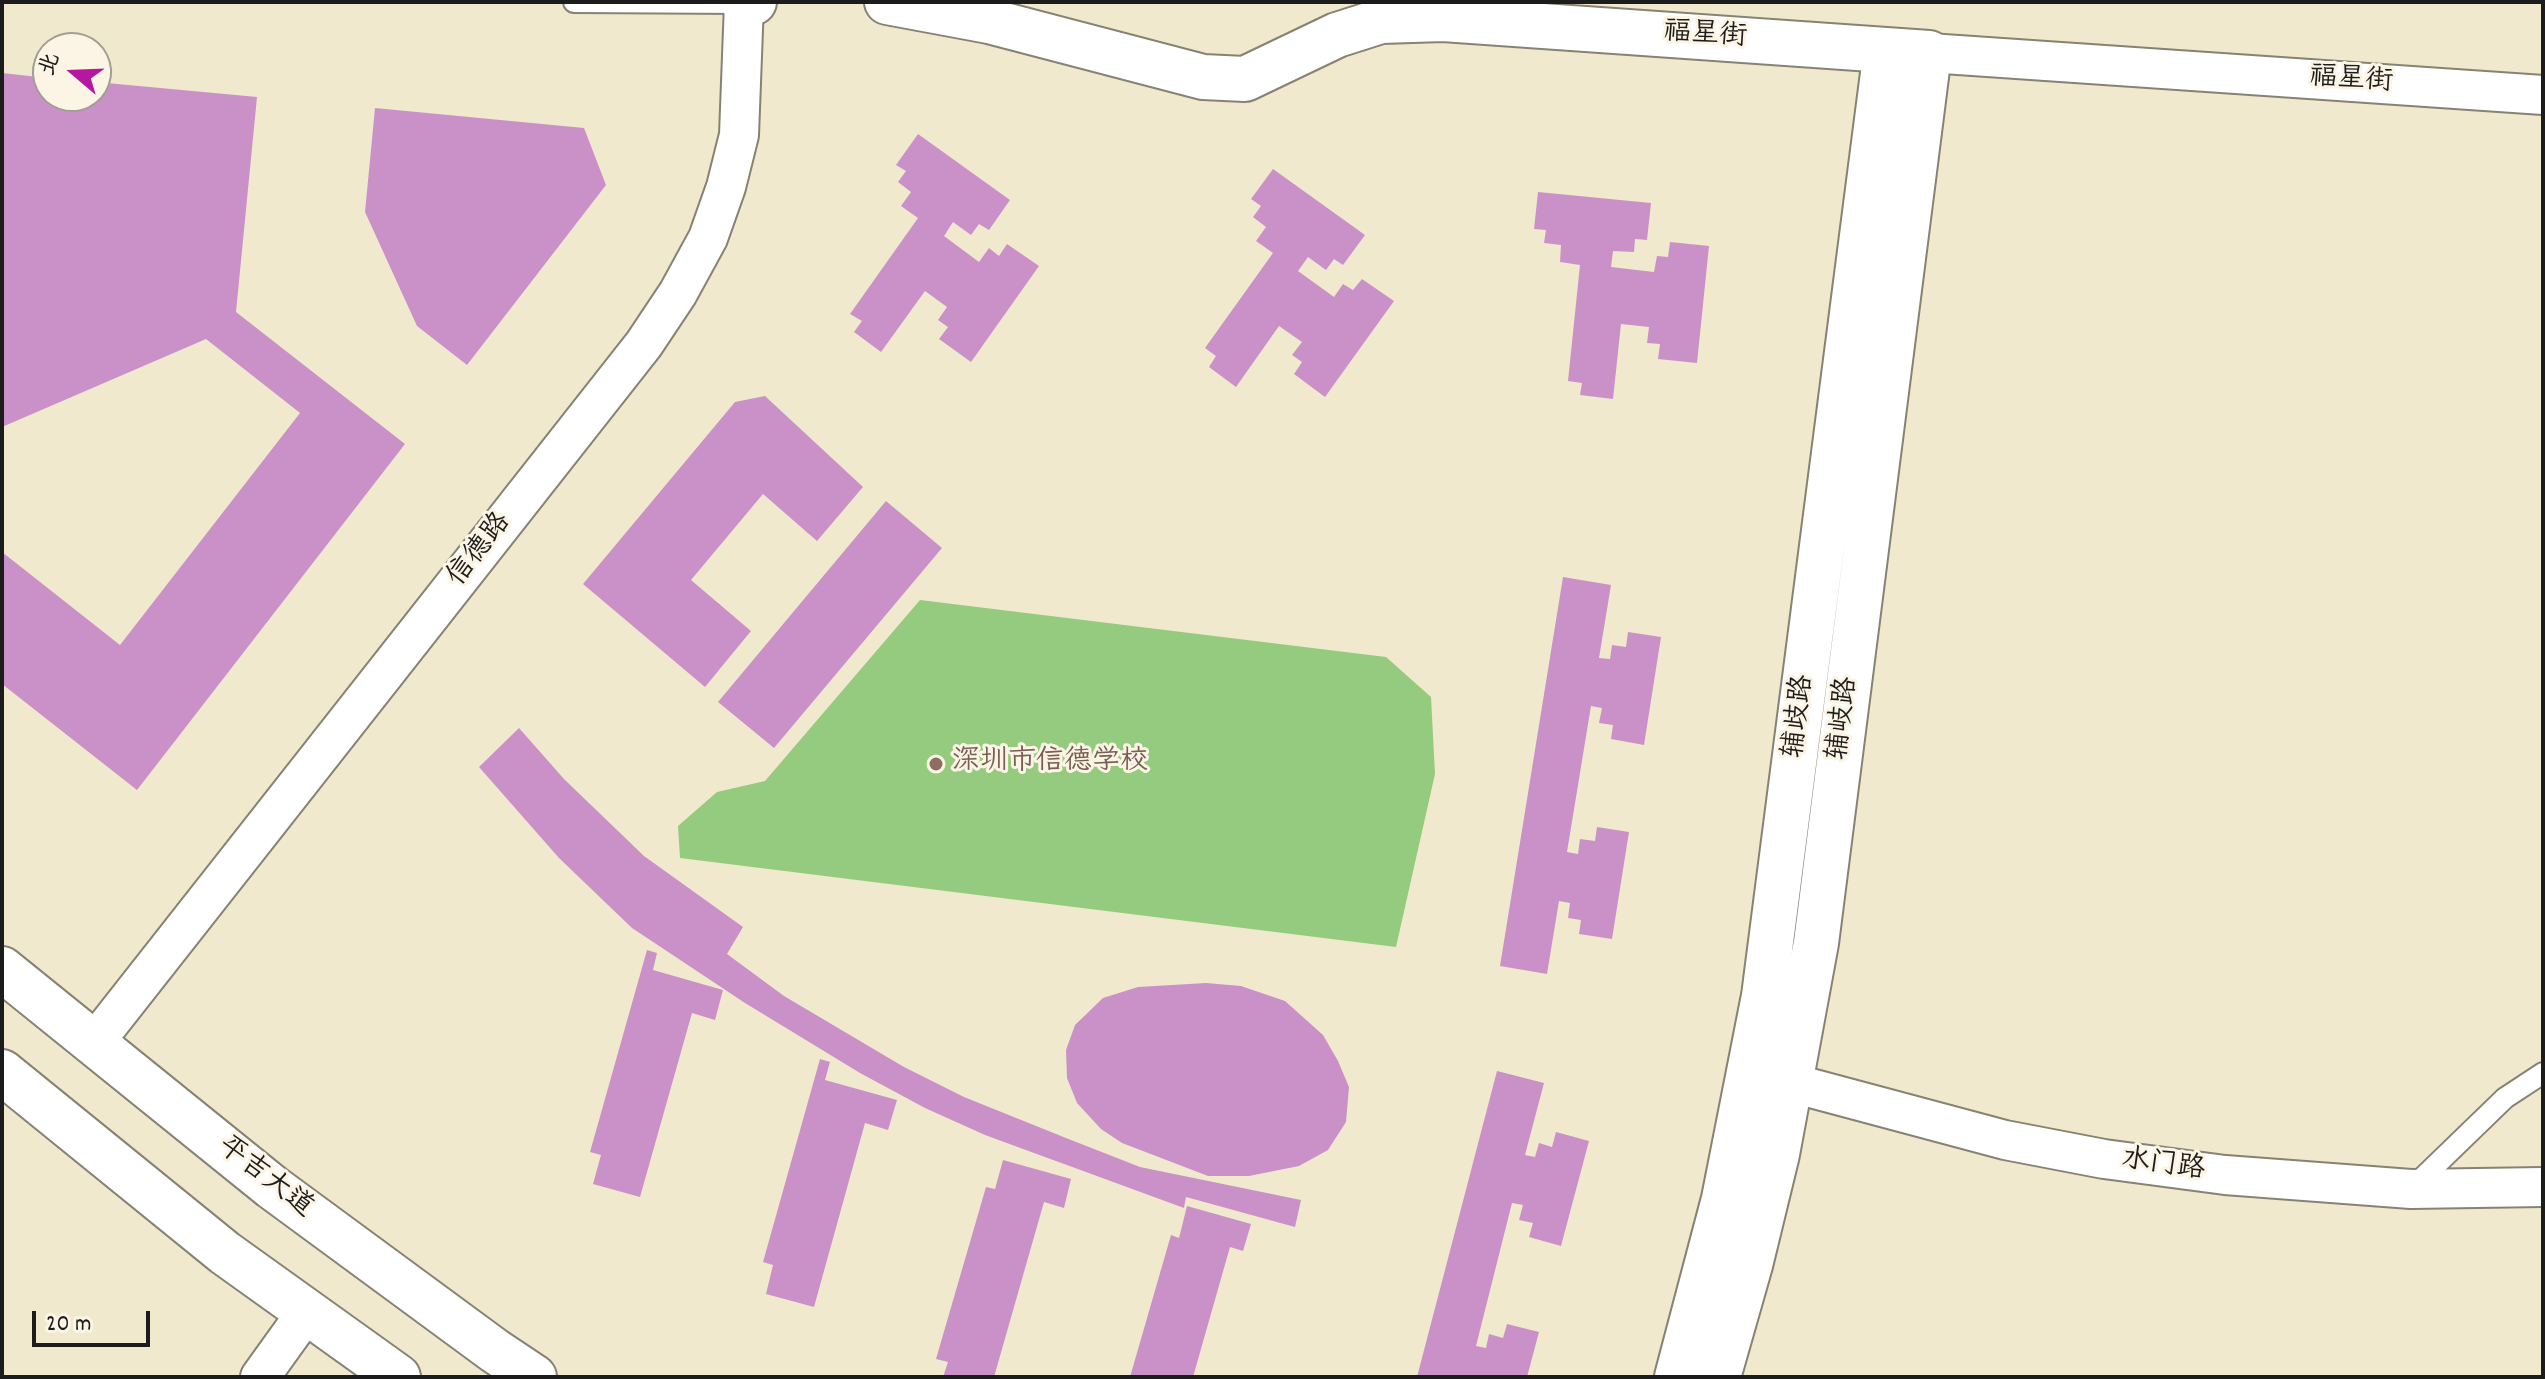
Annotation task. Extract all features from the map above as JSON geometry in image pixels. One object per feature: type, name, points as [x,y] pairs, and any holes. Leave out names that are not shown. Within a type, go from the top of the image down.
[{"type":"street","points":[[744,3],[754,2]]},
{"type":"street","name":"福星街","points":[[887,2],[992,11],[1203,77],[1245,79],[1337,35],[1381,21],[1443,19],[2543,95]]},
{"type":"street","name":"信德路","points":[[94,1043],[644,344],[678,293],[708,238],[726,187],[739,135],[744,3]]},
{"type":"street","name":"辅岐路","points":[[1718,1377],[1750,1265],[1792,1083],[1814,959],[1832,829],[1908,52]]},
{"type":"street","name":"辅歧路","points":[[1677,1377],[1724,1199],[1764,996],[1908,52]]},
{"type":"street","name":"平吉大道","points":[[2,969],[272,1187],[483,1343],[534,1377]]},
{"type":"street","points":[[2,1072],[225,1253],[398,1377]]},
{"type":"street","name":"水门路","points":[[1792,1083],[2005,1140],[2104,1159],[2225,1175],[2411,1189],[2543,1187]]},
{"type":"street","points":[[260,1377],[306,1313]]},
{"type":"lane","points":[[574,2],[744,3]]},
{"type":"lane","points":[[2411,1189],[2505,1098],[2543,1073]]},
{"type":"green space","points":[[920,600],[1386,657],[1431,697],[1435,774],[1396,947],[680,858],[678,826],[717,792],[765,781]]},
{"type":"building","points":[[2,73],[32,76],[32,112],[112,112],[112,83],[257,97],[236,312],[405,444],[137,790],[2,684],[2,552],[120,645],[300,413],[206,339],[2,427]]},
{"type":"building","points":[[375,108],[584,128],[606,185],[467,365],[417,326],[365,212]]},
{"type":"building","points":[[918,134],[1010,200],[989,230],[979,224],[971,235],[953,222],[944,236],[979,262],[989,248],[999,256],[1007,244],[1039,266],[971,362],[939,339],[948,327],[938,320],[947,307],[925,291],[881,352],[854,332],[862,321],[850,314],[918,218],[901,206],[911,192],[898,182],[906,171],[896,165]]},
{"type":"building","points":[[1273,169],[1365,235],[1343,265],[1334,259],[1326,270],[1308,257],[1298,271],[1334,297],[1343,284],[1353,290],[1362,279],[1394,301],[1325,397],[1294,374],[1302,362],[1292,355],[1302,342],[1279,326],[1236,387],[1209,367],[1216,356],[1205,348],[1273,253],[1256,241],[1266,227],[1253,217],[1261,206],[1251,199]]},
{"type":"building","points":[[1538,192],[1651,203],[1647,240],[1635,239],[1634,252],[1613,251],[1611,267],[1654,272],[1657,256],[1668,257],[1670,242],[1709,246],[1697,363],[1658,359],[1660,344],[1647,343],[1649,327],[1621,324],[1613,399],[1580,395],[1582,383],[1568,381],[1580,265],[1560,262],[1561,245],[1544,243],[1546,230],[1534,229]]},
{"type":"building","points":[[765,396],[863,487],[817,541],[763,494],[691,580],[751,631],[705,687],[583,584],[735,402]]},
{"type":"building","points":[[886,501],[942,548],[774,748],[718,702]]},
{"type":"building","points":[[1563,577],[1611,585],[1599,658],[1610,659],[1612,645],[1626,647],[1628,632],[1661,637],[1644,745],[1611,739],[1613,725],[1599,723],[1602,708],[1591,706],[1567,852],[1578,854],[1580,839],[1595,841],[1597,827],[1629,832],[1612,939],[1579,934],[1581,920],[1568,918],[1570,903],[1559,901],[1547,974],[1500,966]]},
{"type":"building","points":[[519,728],[564,779],[644,856],[743,927],[727,954],[784,996],[904,1067],[964,1097],[1066,1138],[1140,1167],[1301,1200],[1295,1227],[1186,1197],[1184,1208],[985,1135],[925,1108],[860,1073],[745,1003],[632,928],[559,858],[479,767]]},
{"type":"building","points":[[647,950],[657,953],[653,970],[723,990],[715,1020],[692,1013],[640,1197],[593,1184],[601,1155],[590,1152]]},
{"type":"building","points":[[1206,983],[1241,986],[1285,1001],[1323,1035],[1349,1087],[1346,1122],[1328,1150],[1299,1166],[1249,1176],[1208,1176],[1122,1143],[1101,1129],[1077,1103],[1067,1078],[1066,1050],[1075,1025],[1103,998],[1138,987]]},
{"type":"building","points":[[820,1059],[830,1062],[825,1080],[897,1100],[888,1130],[865,1123],[814,1307],[766,1294],[773,1265],[763,1262]]},
{"type":"building","points":[[1497,1071],[1544,1083],[1525,1155],[1535,1157],[1539,1143],[1552,1147],[1556,1132],[1589,1141],[1561,1246],[1529,1237],[1533,1223],[1519,1220],[1523,1205],[1512,1203],[1476,1346],[1486,1348],[1489,1334],[1503,1338],[1507,1324],[1539,1332],[1527,1377],[1417,1377]]},
{"type":"building","points":[[1003,1160],[1071,1179],[1064,1208],[1044,1202],[994,1377],[943,1377],[948,1362],[936,1359],[986,1187],[995,1189]]},
{"type":"building","points":[[1187,1206],[1251,1224],[1243,1251],[1230,1247],[1193,1377],[1130,1377],[1171,1235],[1179,1238]]},
{"type":"place","name":"深圳市信德学校","points":[[936,764]]}]
